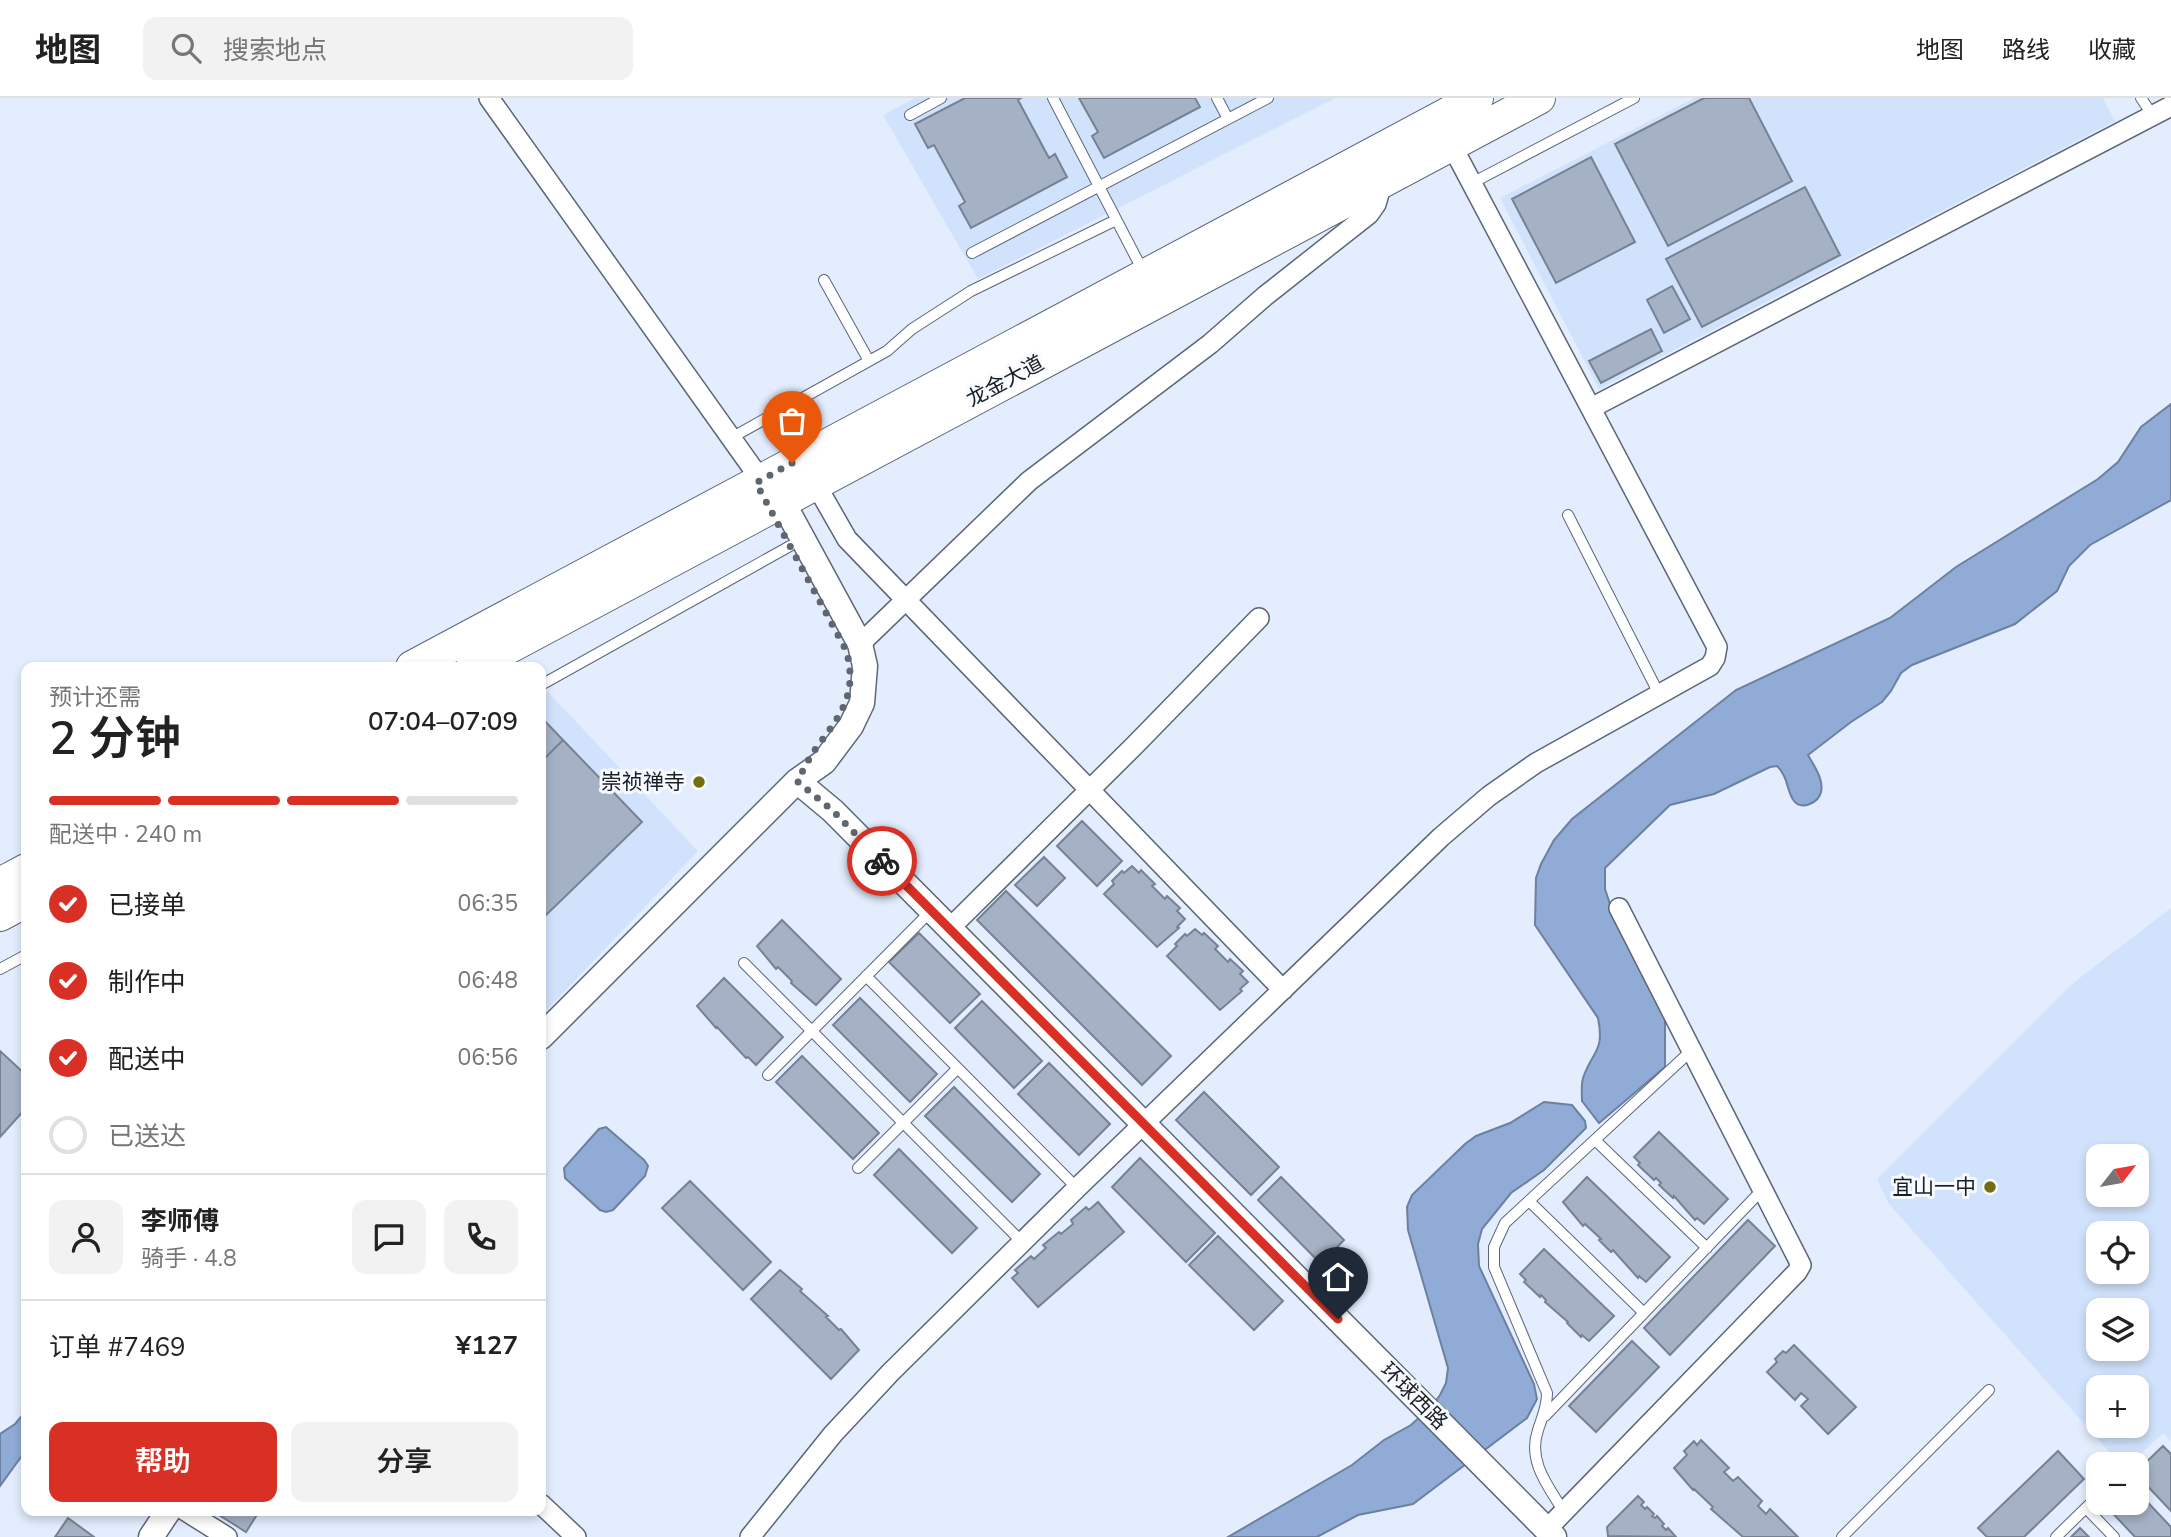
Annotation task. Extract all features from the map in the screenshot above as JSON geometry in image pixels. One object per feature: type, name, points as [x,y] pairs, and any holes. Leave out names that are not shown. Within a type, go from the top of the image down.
[{"type":"main road","name":"龙金大道","points":[[480,662],[768,489],[1145,274],[1477,98]]},
{"type":"main road","name":"龙金大道","points":[[422,662],[768,489],[815,483],[1539,98]]},
{"type":"main road","points":[[0,884],[21,873]]},
{"type":"main road","points":[[0,915],[21,904]]},
{"type":"street","points":[[489,98],[768,489],[860,644],[866,678],[857,715],[839,745],[824,762],[797,781],[546,1032]]},
{"type":"street","points":[[1591,408],[2171,107]]},
{"type":"street","points":[[750,1537],[861,1403],[1077,1188],[1441,837],[1489,796],[1536,763],[1710,666],[1715,658],[1717,646],[1451,144]]},
{"type":"street","points":[[860,644],[1029,481],[1210,344],[1265,296],[1369,214],[1376,204],[1383,180]]},
{"type":"street","points":[[815,483],[846,539],[1283,990]]},
{"type":"street","points":[[768,489],[790,546],[846,650],[851,677],[844,709],[813,752],[797,781]]},
{"type":"street","points":[[950,929],[1259,618]]},
{"type":"street","name":"环球西路","points":[[797,781],[833,811],[1551,1533]]},
{"type":"street","points":[[1551,1533],[1564,1512],[1801,1265],[1619,908]]},
{"type":"street","points":[[546,1509],[576,1537]]},
{"type":"street","points":[[151,1537],[165,1516]]},
{"type":"street","points":[[194,1516],[227,1537]]},
{"type":"lane","points":[[910,115],[941,98]]},
{"type":"lane","points":[[1053,98],[1145,274]]},
{"type":"lane","points":[[1217,98],[1228,119]]},
{"type":"lane","points":[[972,253],[1268,98]]},
{"type":"lane","points":[[1472,183],[1634,98]]},
{"type":"lane","points":[[2141,98],[2153,116]]},
{"type":"lane","points":[[731,438],[887,351],[912,329],[971,291],[1116,220]]},
{"type":"lane","points":[[824,280],[869,361]]},
{"type":"lane","points":[[1568,515],[1659,694]]},
{"type":"lane","points":[[546,682],[790,546]]},
{"type":"lane","points":[[768,1075],[932,910]]},
{"type":"lane","points":[[0,969],[21,957]]},
{"type":"lane","points":[[744,963],[1022,1242]]},
{"type":"lane","points":[[866,976],[1077,1188]]},
{"type":"lane","points":[[1564,1512],[1539,1471],[1536,1460],[1535,1439],[1547,1402],[1545,1384],[1493,1267],[1494,1247],[1500,1230],[1529,1201],[1692,1050]]},
{"type":"lane","points":[[858,1168],[957,1069]]},
{"type":"lane","points":[[1595,1140],[1707,1248]]},
{"type":"lane","points":[[1543,1419],[1763,1189]]},
{"type":"lane","points":[[1529,1201],[1644,1313]]},
{"type":"lane","points":[[1842,1537],[1989,1390]]},
{"type":"lane","points":[[2056,1537],[2086,1508]]},
{"type":"lane","points":[[2093,1515],[2114,1537]]},
{"type":"shaded area","points":[[915,98],[1335,98],[978,279],[883,115]]},
{"type":"shaded area","points":[[1694,98],[2103,98],[2115,121],[1599,389],[1500,198]]},
{"type":"shaded area","points":[[548,692],[698,851],[546,1011]]},
{"type":"shaded area","name":"宜山一中","points":[[2171,908],[2171,1441],[2163,1433],[2143,1452],[2109,1452],[2097,1438],[2149,1438],[2149,1375],[2086,1375],[2086,1426],[1889,1204],[1877,1179],[2073,983]]},
{"type":"water","points":[[2171,404],[2171,500],[2090,545],[2069,566],[2057,591],[2015,624],[1912,665],[1901,673],[1882,702],[1808,755],[1821,782],[1820,796],[1814,802],[1797,804],[1791,797],[1781,770],[1777,766],[1770,767],[1714,794],[1670,805],[1605,868],[1605,889],[1612,910],[1665,1006],[1665,1067],[1599,1123],[1582,1101],[1583,1078],[1599,1045],[1598,1018],[1535,925],[1536,878],[1554,840],[1572,819],[1736,690],[1890,618],[1956,567],[2098,479],[2118,462],[2141,427]]},
{"type":"water","points":[[1544,1102],[1572,1105],[1585,1121],[1586,1128],[1544,1170],[1511,1193],[1482,1229],[1478,1244],[1479,1266],[1534,1384],[1537,1399],[1527,1418],[1413,1504],[1358,1515],[1317,1537],[1228,1537],[1352,1465],[1384,1440],[1411,1425],[1440,1395],[1446,1383],[1448,1368],[1408,1230],[1407,1207],[1412,1195],[1465,1144],[1476,1136],[1510,1123]]},
{"type":"water","points":[[606,1127],[648,1166],[645,1176],[613,1210],[606,1212],[600,1210],[565,1178],[564,1168],[599,1129]]},
{"type":"water","points":[[21,1417],[21,1457],[0,1486],[0,1434]]},
{"type":"building","points":[[965,98],[1021,98],[1018,100],[1049,158],[1055,154],[1067,177],[971,228],[959,206],[965,202],[934,145],[928,148],[915,124]]},
{"type":"building","points":[[1079,98],[1195,98],[1200,107],[1104,158],[1092,136],[1098,132]]},
{"type":"building","points":[[1704,98],[1749,98],[1792,181],[1668,246],[1615,144]]},
{"type":"building","points":[[1591,157],[1635,242],[1556,283],[1512,199]]},
{"type":"building","points":[[1805,187],[1840,255],[1702,327],[1666,259]]},
{"type":"building","points":[[1672,286],[1690,319],[1664,333],[1647,300]]},
{"type":"building","points":[[1651,329],[1662,351],[1601,383],[1589,361]]},
{"type":"building","points":[[546,722],[563,740],[546,757]]},
{"type":"building","points":[[563,740],[642,822],[546,915],[546,757]]},
{"type":"building","points":[[1082,821],[1122,861],[1097,886],[1057,846]]},
{"type":"building","points":[[1044,857],[1065,878],[1037,906],[1015,885]]},
{"type":"building","points":[[1132,866],[1139,873],[1141,870],[1155,884],[1152,886],[1165,899],[1167,896],[1180,908],[1177,911],[1185,919],[1177,927],[1179,928],[1157,947],[1104,894],[1122,871],[1124,873]]},
{"type":"building","points":[[1006,891],[1171,1056],[1142,1085],[977,920]]},
{"type":"building","points":[[782,920],[841,979],[816,1005],[791,983],[778,967],[776,969],[757,946]]},
{"type":"building","points":[[1195,929],[1202,935],[1204,933],[1218,946],[1215,949],[1228,962],[1230,959],[1243,971],[1240,974],[1248,982],[1240,989],[1242,991],[1220,1010],[1167,956],[1185,934],[1187,936]]},
{"type":"building","points":[[919,933],[980,994],[950,1023],[889,962]]},
{"type":"building","points":[[724,978],[783,1037],[756,1065],[716,1028],[697,1006]]},
{"type":"building","points":[[860,998],[937,1074],[910,1102],[833,1025]]},
{"type":"building","points":[[982,1001],[1042,1061],[1014,1088],[955,1028]]},
{"type":"building","points":[[0,1051],[21,1070],[21,1114],[0,1137]]},
{"type":"building","points":[[802,1056],[879,1133],[853,1159],[776,1082]]},
{"type":"building","points":[[1049,1063],[1110,1124],[1079,1155],[1018,1094]]},
{"type":"building","points":[[954,1087],[1040,1174],[1012,1202],[925,1116]]},
{"type":"building","points":[[1204,1092],[1279,1167],[1251,1195],[1176,1120]]},
{"type":"building","points":[[1659,1132],[1728,1199],[1704,1224],[1697,1218],[1695,1220],[1674,1196],[1673,1198],[1659,1185],[1661,1183],[1656,1178],[1654,1180],[1638,1165],[1640,1163],[1634,1157]]},
{"type":"building","points":[[899,1149],[977,1228],[952,1253],[874,1175]]},
{"type":"building","points":[[1140,1158],[1215,1233],[1186,1262],[1112,1187]]},
{"type":"building","points":[[1281,1177],[1344,1240],[1321,1264],[1258,1200]]},
{"type":"building","points":[[1587,1177],[1670,1257],[1646,1282],[1639,1276],[1638,1278],[1585,1224],[1583,1226],[1563,1202]]},
{"type":"building","points":[[690,1181],[771,1262],[743,1290],[662,1208]]},
{"type":"building","points":[[1098,1202],[1124,1232],[1038,1307],[1012,1278],[1018,1273],[1015,1270],[1031,1256],[1034,1259],[1046,1248],[1043,1245],[1073,1224],[1071,1220],[1086,1207],[1089,1210]]},
{"type":"building","points":[[1748,1220],[1775,1246],[1670,1355],[1644,1328]]},
{"type":"building","points":[[1218,1236],[1283,1301],[1254,1330],[1189,1265]]},
{"type":"building","points":[[1544,1249],[1614,1316],[1589,1341],[1582,1335],[1581,1337],[1541,1295],[1540,1297],[1524,1282],[1526,1280],[1520,1274]]},
{"type":"building","points":[[780,1270],[802,1289],[800,1291],[841,1329],[859,1350],[831,1379],[751,1299]]},
{"type":"building","points":[[1632,1341],[1659,1367],[1596,1432],[1569,1406]]},
{"type":"building","points":[[1794,1345],[1856,1407],[1828,1434],[1801,1406],[1808,1399],[1801,1393],[1795,1400],[1767,1372],[1783,1351],[1786,1353]]},
{"type":"building","points":[[1701,1440],[1729,1468],[1724,1472],[1733,1481],[1738,1477],[1762,1501],[1758,1506],[1766,1514],[1770,1509],[1798,1537],[1743,1537],[1711,1509],[1713,1507],[1693,1490],[1674,1468],[1687,1455],[1684,1451],[1694,1441],[1697,1445]]},
{"type":"building","points":[[2163,1446],[2171,1454],[2171,1511],[2149,1488],[2149,1459]]},
{"type":"building","points":[[2058,1451],[2084,1479],[2024,1537],[1987,1537],[1978,1528]]},
{"type":"building","points":[[1638,1496],[1644,1502],[1641,1505],[1654,1514],[1652,1516],[1657,1516],[1664,1524],[1662,1526],[1666,1530],[1668,1528],[1676,1537],[1608,1536],[1607,1527]]},
{"type":"building","points":[[2149,1504],[2171,1527],[2171,1537],[2135,1537],[2114,1515],[2149,1515]]},
{"type":"building","points":[[221,1516],[256,1516],[246,1532]]},
{"type":"building","points":[[68,1518],[94,1537],[55,1537]]},
{"type":"building","points":[[2080,1528],[2089,1537],[2071,1537]]},
{"type":"way so far","points":[[792,463],[756,483],[846,650],[851,677],[844,709],[813,752],[797,781],[833,811],[882,861]]},
{"type":"place","name":"崇祯禅寺","points":[[699,782]]},
{"type":"place","name":"宜山一中","points":[[1990,1187]]},
{"type":"route","points":[[882,861],[1338,1319]]}]
